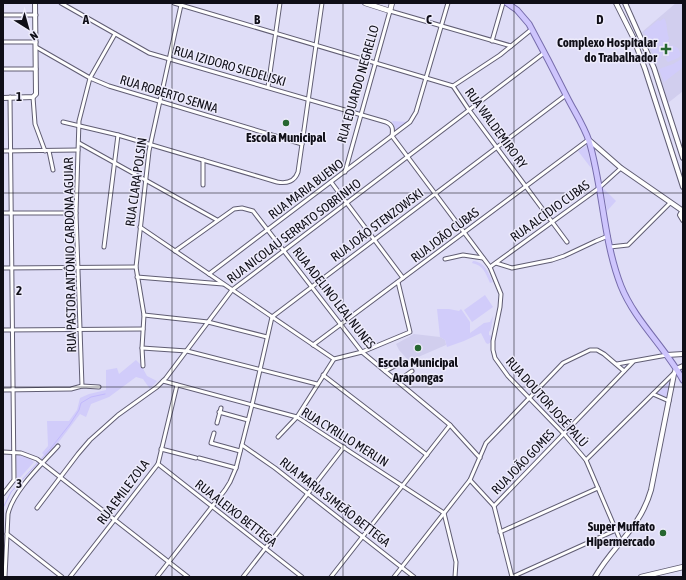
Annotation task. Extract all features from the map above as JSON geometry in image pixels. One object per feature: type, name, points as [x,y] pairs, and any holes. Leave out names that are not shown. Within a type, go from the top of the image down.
[{"type":"main road","points":[[365,3],[390,11]]},
{"type":"main road","name":"RUA EDUARDO NEGRELLO","points":[[390,11],[392,3]]},
{"type":"main road","points":[[507,3],[522,15],[532,29],[588,140],[610,247],[617,274],[626,297],[667,355],[675,371],[683,380]]},
{"type":"main road","points":[[641,577],[683,567]]},
{"type":"street","points":[[35,3],[36,94],[33,97],[35,124],[54,170]]},
{"type":"street","name":"RUA IZIDORO SIEDELISKI","points":[[60,3],[145,51],[389,123],[392,126],[392,136]]},
{"type":"street","name":"RUA WALDEMIRO RY","points":[[174,3],[453,86],[496,147],[567,242]]},
{"type":"street","points":[[268,88],[280,3]]},
{"type":"street","points":[[63,122],[118,135],[277,182],[290,182],[295,178],[298,172],[322,3]]},
{"type":"street","name":"RUA MARIA BUENO","points":[[209,274],[345,172],[412,119],[426,78],[448,3]]},
{"type":"street","points":[[492,41],[503,3]]},
{"type":"street","points":[[616,3],[645,69],[683,187]]},
{"type":"street","points":[[625,3],[654,68],[683,158]]},
{"type":"street","name":"RUA CLARA POLSIN","points":[[143,366],[142,348],[144,315],[136,267],[140,227],[150,144],[181,4]]},
{"type":"street","points":[[390,11],[511,46]]},
{"type":"street","name":"RUA EDUARDO NEGRELLO","points":[[345,172],[390,11]]},
{"type":"street","points":[[3,15],[36,15]]},
{"type":"street","points":[[453,86],[500,55],[532,29]]},
{"type":"street","name":"RUA PASTOR ANTÔNIO CARDONA AGUIAR","points":[[82,386],[76,213],[79,125],[90,78],[115,34]]},
{"type":"street","points":[[3,42],[36,42]]},
{"type":"street","name":"RUA ROBERTO SENNA","points":[[36,47],[90,78],[109,86],[302,144]]},
{"type":"street","name":"RUA NICOLAU SERRATO SOBRINHO","points":[[38,508],[90,440],[118,415],[163,382],[232,290],[544,53]]},
{"type":"street","points":[[3,69],[36,69]]},
{"type":"street","name":"RUA JOÃO STENZOWSKI","points":[[272,317],[566,95]]},
{"type":"street","points":[[3,494],[14,480],[10,97]]},
{"type":"street","points":[[3,98],[33,97]]},
{"type":"street","points":[[104,247],[118,135]]},
{"type":"street","name":"RUA DOUTOR JOSÉ PALÚ","points":[[392,136],[490,267],[501,294],[493,341],[494,354],[501,367],[564,434],[586,460],[622,542]]},
{"type":"street","points":[[588,140],[621,168],[683,211],[680,215],[683,220]]},
{"type":"street","name":"RUA JOÃO CUBAS","points":[[313,345],[588,140]]},
{"type":"street","points":[[79,143],[217,220],[175,251]]},
{"type":"street","points":[[3,151],[78,150]]},
{"type":"street","points":[[203,160],[203,185]]},
{"type":"street","points":[[678,170],[683,166]]},
{"type":"street","name":"RUA ALCÍDIO CUBAS","points":[[490,267],[599,188],[621,168]]},
{"type":"street","points":[[331,182],[403,278]]},
{"type":"street","points":[[610,247],[628,244],[670,203]]},
{"type":"street","name":"RUA ADELINO LEAL NUNES","points":[[217,220],[238,208],[249,209],[257,214],[362,352],[450,425],[480,458]]},
{"type":"street","points":[[3,214],[76,213]]},
{"type":"street","points":[[140,227],[334,359]]},
{"type":"street","points":[[496,263],[512,268],[552,260],[608,236]]},
{"type":"street","points":[[445,259],[463,255],[483,258]]},
{"type":"street","points":[[3,268],[136,267]]},
{"type":"street","points":[[138,277],[224,284]]},
{"type":"street","points":[[278,437],[296,417],[334,359],[362,352],[410,332],[398,282]]},
{"type":"street","points":[[144,315],[208,322],[267,337]]},
{"type":"street","points":[[157,577],[228,486],[236,468],[272,317]]},
{"type":"street","points":[[3,330],[143,329]]},
{"type":"street","points":[[142,348],[187,351],[318,384]]},
{"type":"street","points":[[394,577],[470,480],[486,444],[563,363],[587,351],[594,350],[601,352],[624,371]]},
{"type":"street","points":[[617,364],[667,355],[683,354]]},
{"type":"street","points":[[386,371],[403,362]]},
{"type":"street","name":"RUA JOÃO GOMES","points":[[494,506],[633,362]]},
{"type":"street","points":[[586,460],[675,371],[683,366]]},
{"type":"street","points":[[398,381],[412,371]]},
{"type":"street","points":[[591,577],[622,542],[642,514],[649,497],[675,371]]},
{"type":"street","points":[[323,375],[427,455]]},
{"type":"street","name":"RUA CYRILLO MERLIN","points":[[163,382],[296,417],[444,513]]},
{"type":"street","name":"RUA EMILE ZOLA","points":[[70,577],[158,464],[177,385]]},
{"type":"street","points":[[3,390],[71,389],[82,386],[99,387]]},
{"type":"street","points":[[653,394],[668,401]]},
{"type":"street","points":[[216,423],[221,408]]},
{"type":"street","points":[[219,412],[248,420]]},
{"type":"street","points":[[331,577],[450,425]]},
{"type":"street","points":[[214,433],[211,443],[240,451]]},
{"type":"street","name":"RUA MARIA SIMEÃO BETTEGA","points":[[242,445],[275,468],[414,577]]},
{"type":"street","points":[[4,577],[8,514],[11,505],[40,461],[58,446]]},
{"type":"street","points":[[243,577],[344,447]]},
{"type":"street","points":[[161,448],[236,468]]},
{"type":"street","points":[[3,452],[25,453],[40,461],[188,577]]},
{"type":"street","name":"RUA ALEIXO BETTEGA","points":[[158,464],[302,577]]},
{"type":"street","points":[[470,480],[494,506],[512,577],[616,530]]},
{"type":"street","points":[[500,532],[598,488]]},
{"type":"street","points":[[444,513],[456,562],[455,577]]},
{"type":"street","points":[[7,534],[62,577]]},
{"type":"street","points":[[595,577],[604,563]]},
{"type":"shaded area","name":"Complexo Hospitalar do Trabalhador","points":[[676,3],[683,3],[683,91],[668,103],[657,67],[642,32]]},
{"type":"shaded area","points":[[664,18],[669,38],[660,60],[656,62],[644,32],[658,20],[660,21]]},
{"type":"shaded area","points":[[672,45],[678,48],[681,55],[678,58],[668,62],[666,60],[669,49]]},
{"type":"shaded area","points":[[683,58],[683,66],[681,69],[664,82],[659,69],[673,64]]},
{"type":"shaded area","points":[[392,121],[408,122],[396,131]]},
{"type":"shaded area","points":[[587,145],[591,168],[578,151]]},
{"type":"shaded area","points":[[603,188],[616,201],[607,211]]},
{"type":"shaded area","points":[[473,261],[483,265],[488,271],[493,282],[490,283],[484,270],[472,263]]},
{"type":"shaded area","points":[[485,295],[493,307],[472,322],[464,310]]},
{"type":"shaded area","points":[[437,309],[459,311],[461,309],[470,322],[470,333],[484,323],[490,322],[493,316],[491,329],[489,332],[489,335],[492,336],[491,342],[488,344],[486,343],[481,333],[447,347],[445,340],[440,337]]},
{"type":"shaded area","name":"Escola Municipal Arapongas","points":[[414,334],[440,337],[445,340],[446,345],[409,361],[399,350],[396,344]]},
{"type":"shaded area","points":[[136,360],[141,365],[147,376],[157,381],[150,389],[143,379],[136,377],[109,397],[91,404],[86,417],[80,414],[46,457],[42,453],[48,446],[47,421],[69,421],[77,410],[80,398],[106,390],[106,370],[117,368],[119,374]]},
{"type":"shaded area","points":[[670,381],[667,398],[656,394]]},
{"type":"shaded area","points":[[16,455],[27,457],[34,462],[17,481]]},
{"type":"waterway","points":[[3,508],[11,492],[51,448],[70,424],[79,410],[81,403],[91,397],[105,394]]},
{"type":"place","name":"Complexo Hospitalar do Trabalhador","points":[[666,49]]},
{"type":"place","name":"Escola Municipal","points":[[286,123]]},
{"type":"place","name":"Escola Municipal Arapongas","points":[[418,348]]},
{"type":"place","name":"Super Muffato Hipermercado","points":[[663,533]]}]
